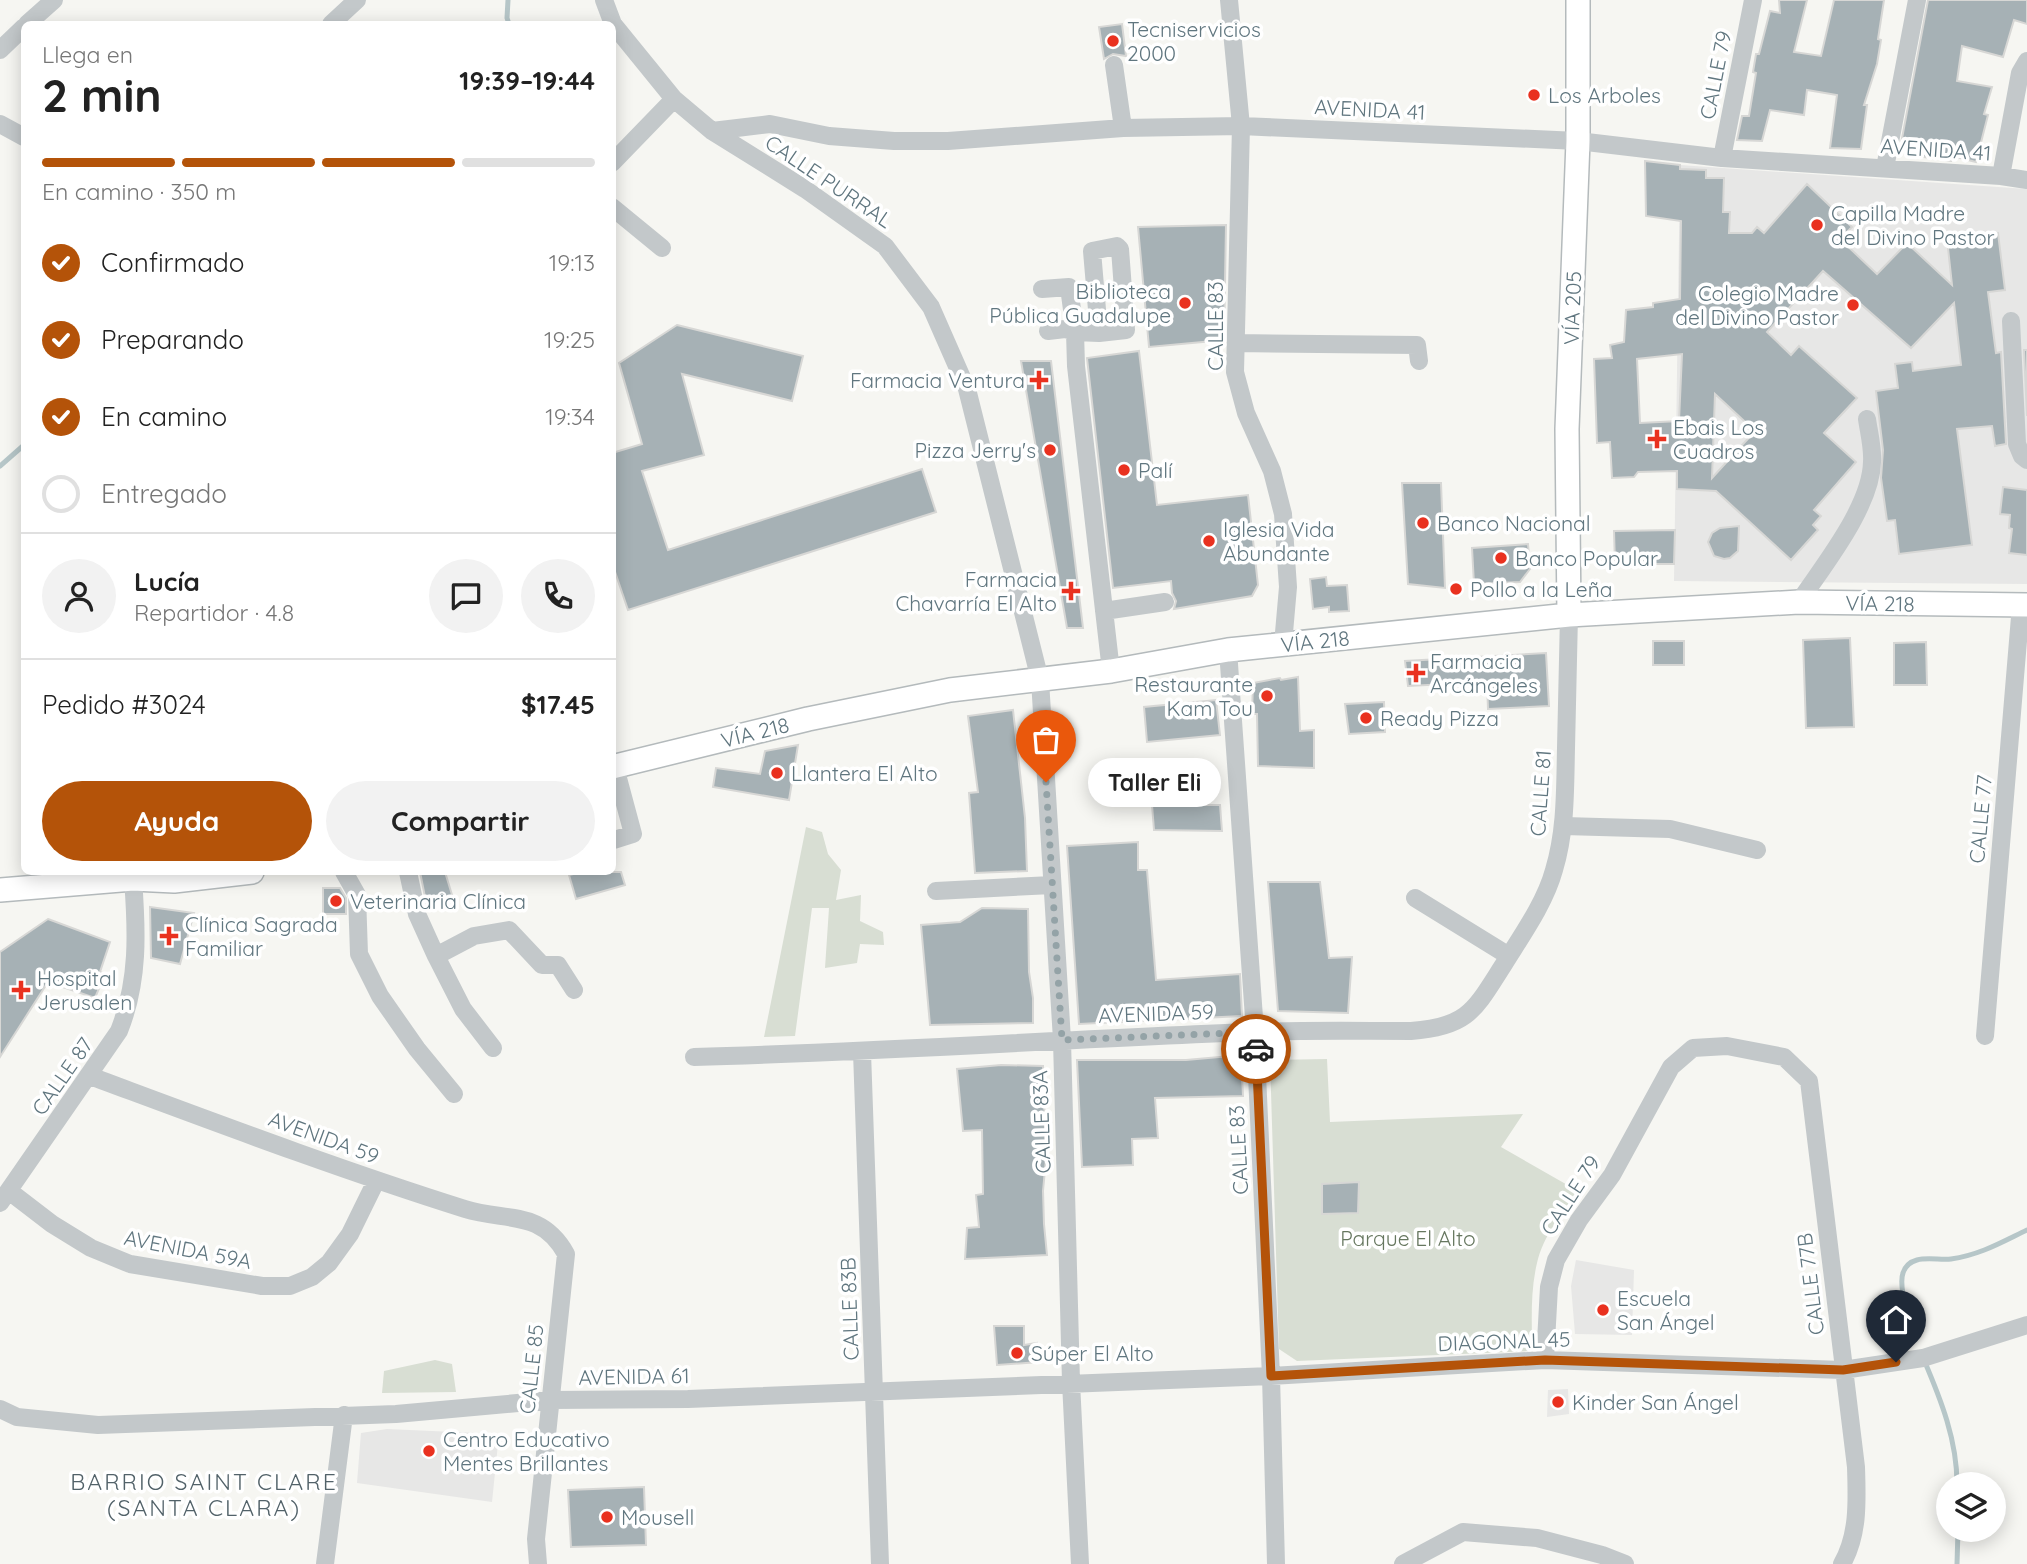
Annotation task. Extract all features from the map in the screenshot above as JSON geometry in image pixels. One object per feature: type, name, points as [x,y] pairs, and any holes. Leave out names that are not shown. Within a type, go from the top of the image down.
[{"type":"main road","name":"VÍA 205","points":[[1569,615],[1567,429],[1578,141],[1578,0]]},
{"type":"main road","name":"VÍA 218","points":[[616,767],[808,719],[950,690],[1111,671],[1228,650],[1569,615],[1798,602],[2024,605]]},
{"type":"main road","points":[[0,890],[133,879],[174,881],[226,875]]},
{"type":"street","points":[[31,21],[54,0]]},
{"type":"street","points":[[334,21],[357,0]]},
{"type":"street","name":"CALLE PURRAL","points":[[604,0],[612,21]]},
{"type":"street","name":"CALLE 83","points":[[1229,0],[1241,126],[1235,372],[1246,413],[1272,471],[1283,514],[1288,587],[1283,644]]},
{"type":"street","name":"CALLE 79","points":[[1722,158],[1753,0]]},
{"type":"street","points":[[1885,168],[1917,0]]},
{"type":"street","name":"CALLE PURRAL","points":[[616,28],[674,99],[712,131],[805,189],[885,246],[930,307],[967,389],[1040,680]]},
{"type":"street","points":[[0,50],[21,31]]},
{"type":"street","points":[[2001,176],[2020,73],[2027,61]]},
{"type":"street","points":[[1114,65],[1123,128]]},
{"type":"street","points":[[616,159],[674,99]]},
{"type":"street","points":[[0,124],[21,135]]},
{"type":"street","name":"AVENIDA 41","points":[[712,131],[770,124],[829,136],[894,141],[948,141],[1123,128],[1241,126],[1578,141],[1722,158],[2001,176],[2027,180]]},
{"type":"street","points":[[616,210],[662,248]]},
{"type":"street","points":[[1048,331],[1065,329],[1099,333],[1126,330],[1120,249],[1117,246],[1092,251],[1099,333]]},
{"type":"street","points":[[1042,289],[1069,287],[1111,671]]},
{"type":"street","points":[[2011,321],[2017,444],[2022,456],[2027,460]]},
{"type":"street","points":[[1236,342],[1418,345],[1419,361]]},
{"type":"street","points":[[1798,602],[1851,524],[1867,488],[1872,463],[1867,419]]},
{"type":"street","points":[[1104,611],[1165,602]]},
{"type":"street","name":"CALLE 77","points":[[1985,1036],[2024,605]]},
{"type":"street","name":"CALLE 81","points":[[1451,1024],[1466,1016],[1479,1003],[1534,915],[1554,872],[1564,827],[1569,615]]},
{"type":"street","name":"CALLE 83","points":[[1228,650],[1255,1032],[1271,1376],[1276,1564]]},
{"type":"street","name":"CALLE 83A","points":[[1040,680],[1062,1040],[1071,1382],[1080,1564]]},
{"type":"street","points":[[616,774],[633,834],[616,839]]},
{"type":"street","points":[[1564,827],[1670,828],[1757,850]]},
{"type":"street","points":[[347,875],[357,895],[359,954],[380,996],[417,1049],[454,1094]]},
{"type":"street","points":[[409,875],[417,914],[436,956],[463,1009],[493,1048]]},
{"type":"street","name":"CALLE 87","points":[[4,1197],[119,1031],[133,979],[137,938],[133,879]]},
{"type":"street","points":[[936,891],[1052,885]]},
{"type":"street","points":[[1415,898],[1508,956]]},
{"type":"street","points":[[436,956],[474,936],[509,930],[542,965],[558,965],[574,990]]},
{"type":"street","name":"AVENIDA 59","points":[[694,1057],[862,1052],[1255,1032],[1411,1031],[1451,1024]]},
{"type":"street","name":"CALLE 77B","points":[[1671,1067],[1693,1048],[1727,1046],[1784,1056],[1809,1081],[1856,1467],[1857,1514],[1848,1554],[1842,1564]]},
{"type":"street","name":"CALLE 83B","points":[[862,1052],[880,1564]]},
{"type":"street","name":"CALLE 79","points":[[1545,1360],[1549,1287],[1556,1260],[1579,1220],[1612,1175],[1671,1067]]},
{"type":"street","name":"AVENIDA 59","points":[[90,1076],[376,1181],[477,1213],[521,1217],[545,1228]]},
{"type":"street","name":"AVENIDA 59A","points":[[4,1197],[91,1248],[130,1264],[251,1284],[290,1286],[312,1277],[329,1263],[350,1234],[376,1181]]},
{"type":"street","name":"CALLE 85","points":[[538,1564],[536,1539],[566,1254],[559,1241],[545,1228]]},
{"type":"street","name":"DIAGONAL 45","points":[[1271,1376],[1545,1360],[1843,1370],[1923,1358],[2027,1325]]},
{"type":"street","name":"AVENIDA 61","points":[[0,1409],[18,1417],[98,1425],[396,1414],[551,1400],[688,1399],[1271,1376]]},
{"type":"street","points":[[325,1564],[344,1415]]},
{"type":"street","points":[[1403,1564],[1462,1532],[1537,1538],[1602,1555],[1625,1564]]},
{"type":"shaded area","name":"Colegio Madre del Divino Pastor","points":[[1680,165],[2027,189],[2027,584],[1674,581]]},
{"type":"shaded area","name":"Escuela San Ángel","points":[[1576,1260],[1634,1270],[1632,1335],[1575,1334],[1571,1286]]},
{"type":"shaded area","name":"Kinder San Ángel","points":[[1568,1389],[1569,1414],[1547,1417],[1548,1390]]},
{"type":"shaded area","name":"Centro Educativo Mentes Brillantes","points":[[387,1429],[499,1434],[492,1502],[357,1483],[361,1433]]},
{"type":"green space","points":[[806,827],[822,832],[828,854],[841,870],[836,900],[861,895],[860,921],[883,932],[884,945],[860,944],[857,963],[825,968],[829,908],[812,908],[795,1036],[764,1037]]},
{"type":"green space","name":"Parque El Alto","points":[[1327,1059],[1330,1122],[1523,1114],[1501,1147],[1578,1191],[1554,1225],[1540,1253],[1532,1296],[1532,1351],[1297,1361],[1279,1349],[1270,1060]]},
{"type":"green space","points":[[435,1360],[452,1364],[456,1392],[382,1393],[384,1371]]},
{"type":"building","points":[[1779,0],[1807,0],[1794,52],[1821,56],[1834,0],[1884,0],[1877,64],[1864,105],[1867,105],[1861,149],[1830,148],[1837,95],[1807,90],[1804,115],[1770,110],[1762,141],[1737,140],[1742,116],[1749,116],[1756,73],[1753,72],[1756,54],[1759,54],[1770,11],[1780,13]]},
{"type":"building","points":[[1928,0],[2027,0],[2027,24],[2014,20],[2003,57],[1962,46],[1957,81],[1992,87],[1984,114],[1988,115],[1976,162],[1952,156],[1951,161],[1923,157],[1924,151],[1900,149]]},
{"type":"building","name":"Tecniservicios 2000","points":[[1122,24],[1126,56],[1113,54],[1104,59],[1099,27]]},
{"type":"building","points":[[1645,161],[1680,165],[1680,169],[1706,170],[1706,178],[1724,178],[1723,212],[1730,212],[1729,233],[1752,233],[1757,227],[1764,233],[1807,184],[1852,227],[1840,239],[1877,274],[1907,243],[1952,285],[1947,239],[1998,233],[2005,290],[1988,292],[1996,353],[2001,352],[2006,444],[1995,446],[1992,426],[1957,429],[1972,545],[1899,554],[1895,520],[1887,521],[1881,478],[1883,450],[1876,391],[1898,388],[1895,364],[1912,362],[1913,371],[1961,365],[1954,303],[1911,348],[1823,271],[1767,332],[1791,355],[1799,346],[1857,398],[1824,433],[1856,462],[1814,510],[1821,516],[1813,525],[1818,530],[1791,560],[1716,491],[1677,489],[1677,471],[1638,472],[1634,477],[1612,478],[1610,442],[1597,443],[1594,359],[1612,358],[1610,345],[1624,342],[1626,310],[1653,307],[1653,303],[1680,299],[1681,221],[1646,216]],"holes":[[[1682,354],[1679,421],[1640,423],[1637,359]],[[1715,394],[1755,431],[1712,478]]]},
{"type":"building","name":"Biblioteca Pública Guadalupe","points":[[1226,225],[1224,340],[1149,347],[1138,227]]},
{"type":"building","points":[[677,325],[803,356],[792,401],[682,374],[704,455],[642,471],[668,550],[922,469],[936,512],[628,610],[616,575],[616,452],[642,444],[619,363]]},
{"type":"building","points":[[2024,350],[2027,350],[2027,416]]},
{"type":"building","points":[[1139,351],[1157,505],[1248,495],[1258,585],[1252,596],[1174,609],[1176,601],[1171,581],[1113,588],[1087,358]]},
{"type":"building","points":[[1021,361],[1051,361],[1083,628],[1067,628]]},
{"type":"building","name":"Banco Nacional","points":[[1402,483],[1441,483],[1445,588],[1408,584]]},
{"type":"building","points":[[2003,487],[2027,490],[2027,555],[2009,553],[2012,529],[2009,528],[2010,515],[2000,514]]},
{"type":"building","points":[[1739,526],[1738,551],[1730,558],[1714,556],[1708,542],[1712,533],[1720,528]]},
{"type":"building","points":[[1675,530],[1674,564],[1615,564],[1614,531]]},
{"type":"building","name":"Banco Popular","points":[[1528,544],[1530,569],[1520,582],[1474,584],[1472,548]]},
{"type":"building","points":[[1326,577],[1327,586],[1347,585],[1349,611],[1329,612],[1329,607],[1313,609],[1310,579]]},
{"type":"building","points":[[1850,638],[1854,727],[1806,728],[1803,640]]},
{"type":"building","points":[[1653,641],[1684,641],[1684,665],[1653,665]]},
{"type":"building","points":[[1926,642],[1927,685],[1894,685],[1894,643]]},
{"type":"building","points":[[1546,653],[1549,706],[1488,709],[1487,682],[1408,686],[1405,661]]},
{"type":"building","points":[[1298,677],[1300,731],[1314,730],[1314,768],[1258,766],[1257,714],[1252,714],[1253,683]]},
{"type":"building","points":[[1216,700],[1220,735],[1147,742],[1144,707]]},
{"type":"building","name":"Ready Pizza","points":[[1384,702],[1385,732],[1349,734],[1345,704]]},
{"type":"building","points":[[1013,710],[1025,818],[1027,871],[975,873],[969,793],[978,792],[968,716]]},
{"type":"building","name":"Llantera El Alto","points":[[798,745],[789,800],[713,787],[716,768],[760,774],[765,751]]},
{"type":"building","points":[[1152,805],[1220,805],[1222,831],[1154,830]]},
{"type":"building","points":[[1138,842],[1138,870],[1147,870],[1156,980],[1240,974],[1242,1016],[1079,1024],[1067,846]]},
{"type":"building","points":[[616,872],[621,872],[625,885],[576,899],[569,875],[616,875]]},
{"type":"building","points":[[421,875],[446,875],[453,898],[427,907]]},
{"type":"building","points":[[1268,882],[1320,882],[1329,958],[1352,957],[1348,1013],[1278,1011]]},
{"type":"building","name":"Veterinaria Clínica","points":[[323,888],[340,888],[346,898],[346,914],[323,914]]},
{"type":"building","name":"Clínica Sagrada Familiar","points":[[150,907],[194,913],[180,964],[151,958]]},
{"type":"building","points":[[982,908],[1028,909],[1033,1023],[930,1025],[921,925],[960,922]]},
{"type":"building","name":"Hospital Jerusalen","points":[[48,919],[110,942],[100,972],[105,974],[95,998],[48,982],[0,1057],[0,952]]},
{"type":"building","points":[[1241,1055],[1243,1096],[1155,1098],[1158,1138],[1132,1139],[1133,1165],[1082,1167],[1077,1060],[1186,1060]]},
{"type":"building","points":[[1001,1065],[1043,1066],[1046,1159],[1043,1191],[1047,1255],[965,1259],[967,1228],[979,1227],[976,1195],[983,1194],[982,1130],[963,1131],[957,1069]]},
{"type":"building","points":[[1359,1182],[1358,1213],[1322,1214],[1322,1184]]},
{"type":"building","name":"Súper El Alto","points":[[994,1326],[1024,1326],[1024,1345],[1037,1343],[1039,1362],[997,1365]]},
{"type":"building","name":"Mousell","points":[[644,1487],[646,1545],[571,1547],[568,1490]]},
{"type":"waterway","points":[[508,0],[508,21]]},
{"type":"waterway","points":[[0,466],[21,448]]},
{"type":"waterway","points":[[1912,1338],[1902,1287],[1906,1266],[1917,1260],[1951,1259],[1972,1254],[2027,1230]]},
{"type":"waterway","points":[[1924,1360],[1951,1436],[1956,1472]]},
{"type":"waterway","points":[[1957,1564],[1958,1542]]},
{"type":"way so far","points":[[1046,782],[1062,1040],[1255,1032],[1256,1049]]},
{"type":"place","name":"Tecniservicios 2000","points":[[1113,41]]},
{"type":"place","name":"Los Arboles","points":[[1534,95]]},
{"type":"place","name":"Capilla Madre del Divino Pastor","points":[[1817,225]]},
{"type":"place","name":"Biblioteca Pública Guadalupe","points":[[1185,303]]},
{"type":"place","name":"Colegio Madre del Divino Pastor","points":[[1853,305]]},
{"type":"place","name":"Farmacia Ventura","points":[[1039,380]]},
{"type":"place","name":"Ebais Los Cuadros","points":[[1657,439]]},
{"type":"place","name":"Pizza Jerry's","points":[[1050,450]]},
{"type":"place","name":"Palí","points":[[1124,470]]},
{"type":"place","name":"Banco Nacional","points":[[1423,523]]},
{"type":"place","name":"Iglesia Vida Abundante","points":[[1209,541]]},
{"type":"place","name":"Banco Popular","points":[[1501,558]]},
{"type":"place","name":"Pollo a la Leña","points":[[1456,589]]},
{"type":"place","name":"Farmacia Chavarría El Alto","points":[[1071,591]]},
{"type":"place","name":"Farmacia Arcángeles","points":[[1416,673]]},
{"type":"place","name":"Restaurante Kam Tou","points":[[1267,696]]},
{"type":"place","name":"Ready Pizza","points":[[1366,718]]},
{"type":"place","name":"Llantera El Alto","points":[[777,773]]},
{"type":"place","name":"Taller Eli","points":[[1046,782]]},
{"type":"place","name":"Veterinaria Clínica","points":[[336,901]]},
{"type":"place","name":"Clínica Sagrada Familiar","points":[[169,936]]},
{"type":"place","name":"Hospital Jerusalen","points":[[21,990]]},
{"type":"place","name":"Escuela San Ángel","points":[[1603,1310]]},
{"type":"place","name":"Súper El Alto","points":[[1017,1353]]},
{"type":"place","name":"Kinder San Ángel","points":[[1558,1402]]},
{"type":"place","name":"Centro Educativo Mentes Brillantes","points":[[429,1451]]},
{"type":"place","name":"Mousell","points":[[607,1517]]},
{"type":"district","name":"BARRIO SAINT CLARE (SANTA CLARA)","points":[[204,1494]]},
{"type":"route","points":[[1256,1049],[1271,1376],[1545,1360],[1843,1370],[1896,1362]]}]
